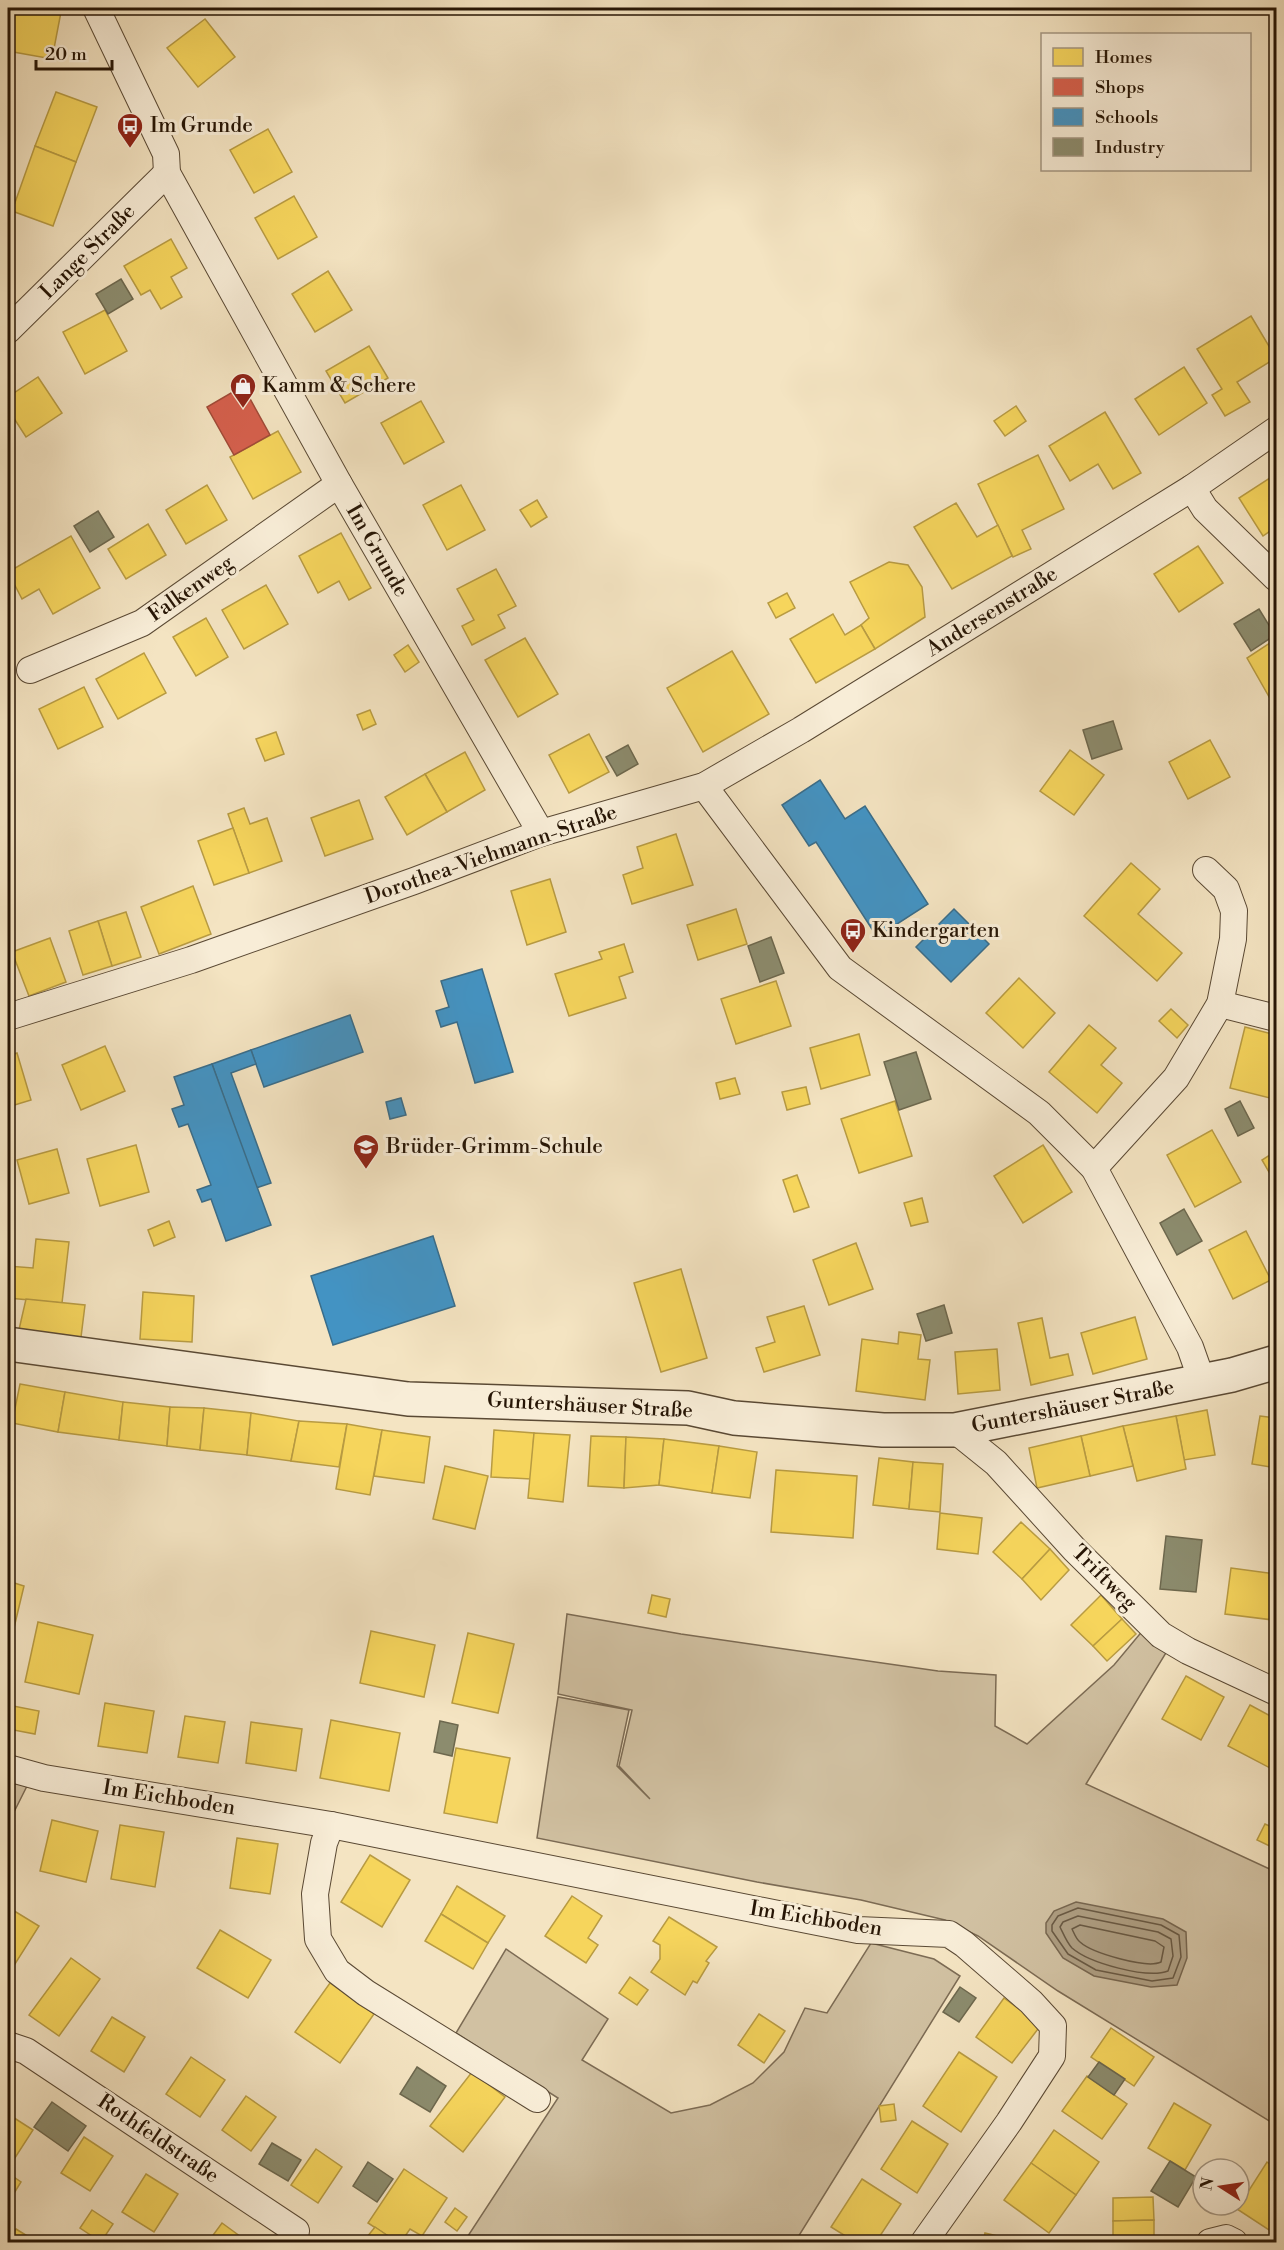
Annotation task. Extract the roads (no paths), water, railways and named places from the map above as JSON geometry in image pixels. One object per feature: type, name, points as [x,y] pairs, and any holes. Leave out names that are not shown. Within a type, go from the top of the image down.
[{"type":"street","name":"Im Grunde","points":[[96,8],[166,154],[167,173],[339,484],[541,833]]},
{"type":"street","name":"Lange Straße","points":[[8,330],[167,173]]},
{"type":"street","name":"Andersenstraße","points":[[704,786],[801,730],[1192,488],[1276,430]]},
{"type":"street","name":"Falkenweg","points":[[30,670],[142,623],[339,484]]},
{"type":"street","points":[[1192,488],[1205,509],[1276,578]]},
{"type":"street","points":[[704,786],[840,968],[1039,1113],[1094,1168],[1190,1347],[1202,1381]]},
{"type":"street","name":"Dorothea-Viehmann-Straße","points":[[8,1017],[191,960],[414,881],[541,833],[704,786]]},
{"type":"street","points":[[1094,1168],[1176,1078],[1220,1004],[1233,939],[1234,911],[1226,889],[1206,870]]},
{"type":"street","points":[[1220,1004],[1276,1018]]},
{"type":"street","name":"Guntershäuser Straße","points":[[8,1344],[408,1399],[688,1408],[734,1418],[883,1430],[955,1430],[1232,1375],[1276,1362]]},
{"type":"street","name":"Triftweg","points":[[955,1430],[996,1463],[1075,1550],[1161,1635],[1188,1651],[1276,1692]]},
{"type":"street","name":"Im Eichboden","points":[[8,1768],[44,1778],[331,1825],[858,1930],[949,1934],[964,1944],[1031,2002],[1053,2025],[1052,2056],[1009,2122],[924,2242]]},
{"type":"street","points":[[331,1825],[324,1843],[315,1894],[318,1939],[337,1971],[366,1993],[537,2099]]},
{"type":"street","name":"Rothfeldstraße","points":[[8,2045],[26,2050],[296,2231],[289,2242]]},
{"type":"street","points":[[1210,2242],[1226,2238],[1234,2242]]},
{"type":"water","points":[[1076,1902],[1163,1919],[1186,1932],[1187,1958],[1177,1985],[1151,1987],[1094,1976],[1063,1958],[1046,1933],[1046,1923],[1054,1911]]},
{"type":"place","name":"Im Grunde","points":[[130,149]]},
{"type":"place","name":"Kamm & Schere","points":[[243,409]]},
{"type":"place","name":"Kindergarten","points":[[853,954]]},
{"type":"place","name":"Brüder-Grimm-Schule","points":[[366,1170]]}]
